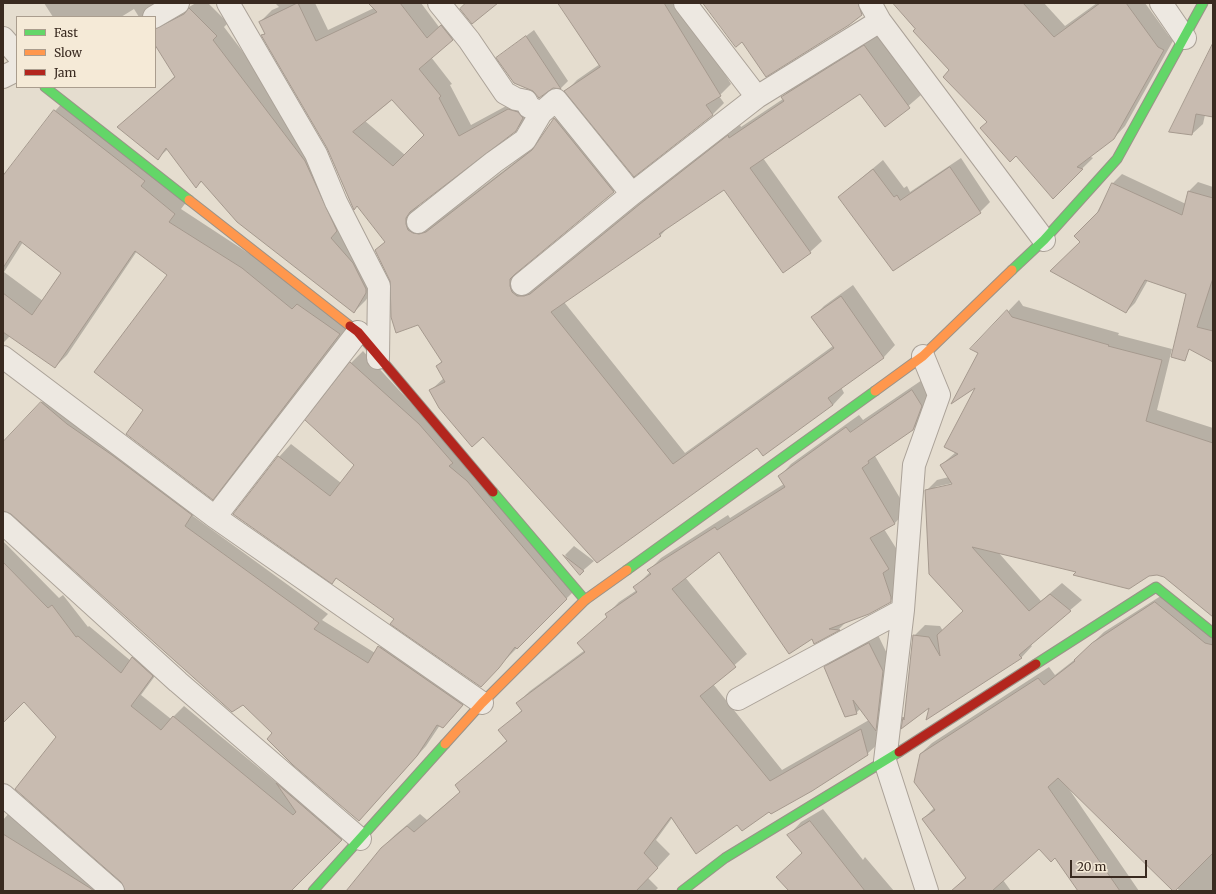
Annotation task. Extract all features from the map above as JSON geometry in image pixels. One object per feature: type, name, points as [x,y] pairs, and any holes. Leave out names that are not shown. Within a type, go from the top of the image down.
[{"type":"street","points":[[156,16],[178,3]]},
{"type":"street","points":[[228,3],[316,154],[336,202],[379,286],[378,358]]},
{"type":"street","points":[[440,3],[469,40],[505,93],[516,99],[526,101],[529,107],[541,113]]},
{"type":"street","points":[[685,3],[757,97]]},
{"type":"street","points":[[1161,3],[1185,38]]},
{"type":"street","points":[[313,891],[482,703],[585,600],[923,356],[1044,240],[1117,159],[1203,3]]},
{"type":"street","points":[[522,284],[632,194],[757,97],[875,12],[1044,240]]},
{"type":"street","points":[[3,38],[16,53]]},
{"type":"street","points":[[3,77],[16,70]]},
{"type":"street","points":[[46,88],[358,332],[378,358],[585,600]]},
{"type":"street","points":[[418,222],[494,162],[525,140],[541,113],[556,100],[632,194]]},
{"type":"street","points":[[215,517],[358,332]]},
{"type":"street","points":[[923,356],[939,395],[914,465],[903,610],[885,761],[926,891]]},
{"type":"street","points":[[3,357],[215,517],[482,703]]},
{"type":"street","points":[[3,523],[178,682],[360,839]]},
{"type":"street","points":[[682,891],[725,858],[885,761],[1156,587],[1213,633]]},
{"type":"street","points":[[738,699],[903,610]]},
{"type":"street","points":[[3,795],[113,891]]},
{"type":"building","points":[[298,3],[316,41],[377,12],[368,3],[400,3],[427,38],[441,25],[453,40],[419,69],[441,96],[439,98],[459,136],[508,109],[518,112],[523,118],[516,131],[410,212],[406,218],[406,224],[408,230],[413,233],[419,234],[426,232],[532,150],[554,118],[614,192],[510,279],[512,292],[517,296],[530,294],[640,204],[728,135],[729,138],[784,101],[781,97],[864,45],[910,108],[885,127],[860,94],[750,168],[811,253],[783,273],[724,190],[659,234],[661,236],[551,312],[673,464],[834,348],[811,317],[841,296],[884,358],[828,398],[833,405],[763,456],[757,448],[597,563],[483,437],[472,447],[439,408],[429,390],[445,382],[436,366],[442,362],[418,325],[396,333],[391,317],[390,281],[375,250],[385,242],[357,206],[354,210],[327,148],[261,35],[265,34],[259,22]],"holes":[[[392,100],[424,135],[393,166],[353,132]]]},
{"type":"building","points":[[466,3],[498,3],[472,24],[460,9]]},
{"type":"building","points":[[558,3],[664,3],[721,96],[706,105],[713,115],[634,177],[564,91],[600,67]]},
{"type":"building","points":[[703,3],[858,3],[862,15],[849,25],[766,77],[742,42],[736,47]]},
{"type":"building","points":[[893,3],[1023,3],[1054,37],[1100,3],[1126,3],[1158,47],[1164,50],[1114,139],[1077,167],[1083,169],[1053,199],[1016,156],[1010,162],[980,128],[987,122],[943,77],[949,70],[913,31],[915,29]]},
{"type":"building","points":[[189,8],[217,36],[213,40],[305,161],[337,231],[331,238],[353,263],[366,289],[366,293],[354,313],[237,222],[201,181],[196,188],[166,148],[158,160],[117,127],[175,77],[156,47],[156,28],[184,14]]},
{"type":"building","points":[[526,36],[561,89],[553,88],[539,98],[533,91],[514,83],[496,58]]},
{"type":"building","points":[[1213,43],[1213,117],[1196,114],[1192,135],[1169,132]]},
{"type":"building","points":[[54,110],[145,181],[141,186],[175,214],[169,222],[242,268],[292,309],[297,304],[340,334],[213,500],[126,434],[143,410],[94,372],[167,275],[135,251],[55,368],[3,332],[3,293],[32,315],[61,273],[20,241],[3,268],[3,176]]},
{"type":"building","points":[[950,167],[981,213],[893,271],[838,197],[873,169],[894,197],[897,195],[900,200]]},
{"type":"building","points":[[1112,183],[1182,215],[1188,191],[1213,198],[1213,278],[1197,327],[1213,331],[1213,362],[1189,349],[1185,361],[1171,357],[1186,294],[1145,280],[1126,313],[1050,271],[1080,242],[1074,236],[1098,212]]},
{"type":"building","points":[[1007,310],[1012,317],[1109,345],[1108,346],[1162,360],[1146,421],[1213,443],[1213,617],[1164,577],[1157,575],[1149,576],[1129,589],[1073,575],[1076,572],[972,547],[1029,611],[1050,594],[1071,611],[1019,655],[1022,658],[926,720],[929,708],[901,729],[903,717],[904,720],[913,635],[929,637],[940,656],[937,635],[963,611],[929,574],[925,490],[952,484],[940,465],[958,454],[944,447],[975,388],[951,404],[978,353],[970,349]]},
{"type":"building","points":[[350,362],[419,424],[453,463],[449,466],[467,481],[567,599],[517,649],[515,647],[499,668],[481,687],[390,624],[394,619],[336,578],[332,584],[233,514],[278,456],[330,496],[354,465],[305,420]]},
{"type":"building","points":[[912,390],[922,406],[913,430],[868,461],[869,463],[862,468],[895,524],[870,538],[889,569],[883,573],[891,597],[891,602],[869,614],[829,629],[840,630],[814,644],[812,639],[789,654],[719,552],[672,589],[736,667],[700,696],[770,781],[861,729],[868,755],[812,791],[771,814],[769,812],[742,831],[737,825],[696,854],[671,817],[644,853],[658,868],[636,891],[346,891],[381,848],[407,826],[414,832],[460,792],[455,785],[507,741],[498,730],[522,711],[516,703],[585,652],[577,643],[607,617],[605,614],[637,592],[633,587],[651,574],[647,570],[715,527],[717,530],[785,487],[778,476],[846,427],[850,432]]},
{"type":"building","points":[[41,402],[67,424],[112,455],[192,515],[185,526],[319,623],[314,629],[368,663],[378,646],[463,705],[443,728],[437,725],[417,756],[359,821],[293,765],[267,739],[272,733],[243,705],[232,712],[11,514],[3,511],[3,442]]},
{"type":"building","points":[[563,555],[584,571],[580,575]]},
{"type":"building","points":[[3,562],[48,608],[52,605],[76,637],[78,636],[121,673],[132,657],[153,676],[131,706],[161,730],[173,716],[293,815],[296,812],[276,783],[342,840],[291,891],[125,891],[121,882],[15,789],[56,737],[24,702],[3,723]]},
{"type":"building","points":[[1155,602],[1205,643],[1213,645],[1213,853],[1175,891],[1173,891],[1058,778],[1048,787],[1120,891],[1078,891],[1055,858],[1051,862],[1039,849],[992,891],[951,891],[966,878],[922,819],[935,810],[914,782],[920,754],[1038,678],[1044,685],[1075,661],[1074,660],[1092,643]]},
{"type":"building","points":[[869,643],[883,671],[876,731],[853,700],[857,714],[845,717],[824,667]]},
{"type":"building","points":[[810,821],[865,891],[789,891],[776,877],[802,853],[787,835]]},
{"type":"building","points":[[3,834],[90,888],[94,891],[3,891]]},
{"type":"traffic: fast","points":[[1012,270],[1044,240],[1117,159],[1203,3]]},
{"type":"traffic: fast","points":[[46,88],[189,200]]},
{"type":"traffic: fast","points":[[627,570],[875,391]]},
{"type":"traffic: fast","points":[[493,492],[585,600]]},
{"type":"traffic: fast","points":[[1036,664],[1156,587],[1213,633]]},
{"type":"traffic: fast","points":[[313,891],[445,744]]},
{"type":"traffic: fast","points":[[682,891],[725,858],[899,752]]},
{"type":"traffic: slow","points":[[189,200],[350,326]]},
{"type":"traffic: slow","points":[[875,391],[923,356],[1012,270]]},
{"type":"traffic: slow","points":[[445,744],[482,703],[585,600],[627,570]]},
{"type":"traffic: jam","points":[[350,326],[358,332],[493,492]]},
{"type":"traffic: jam","points":[[899,752],[1036,664]]}]
